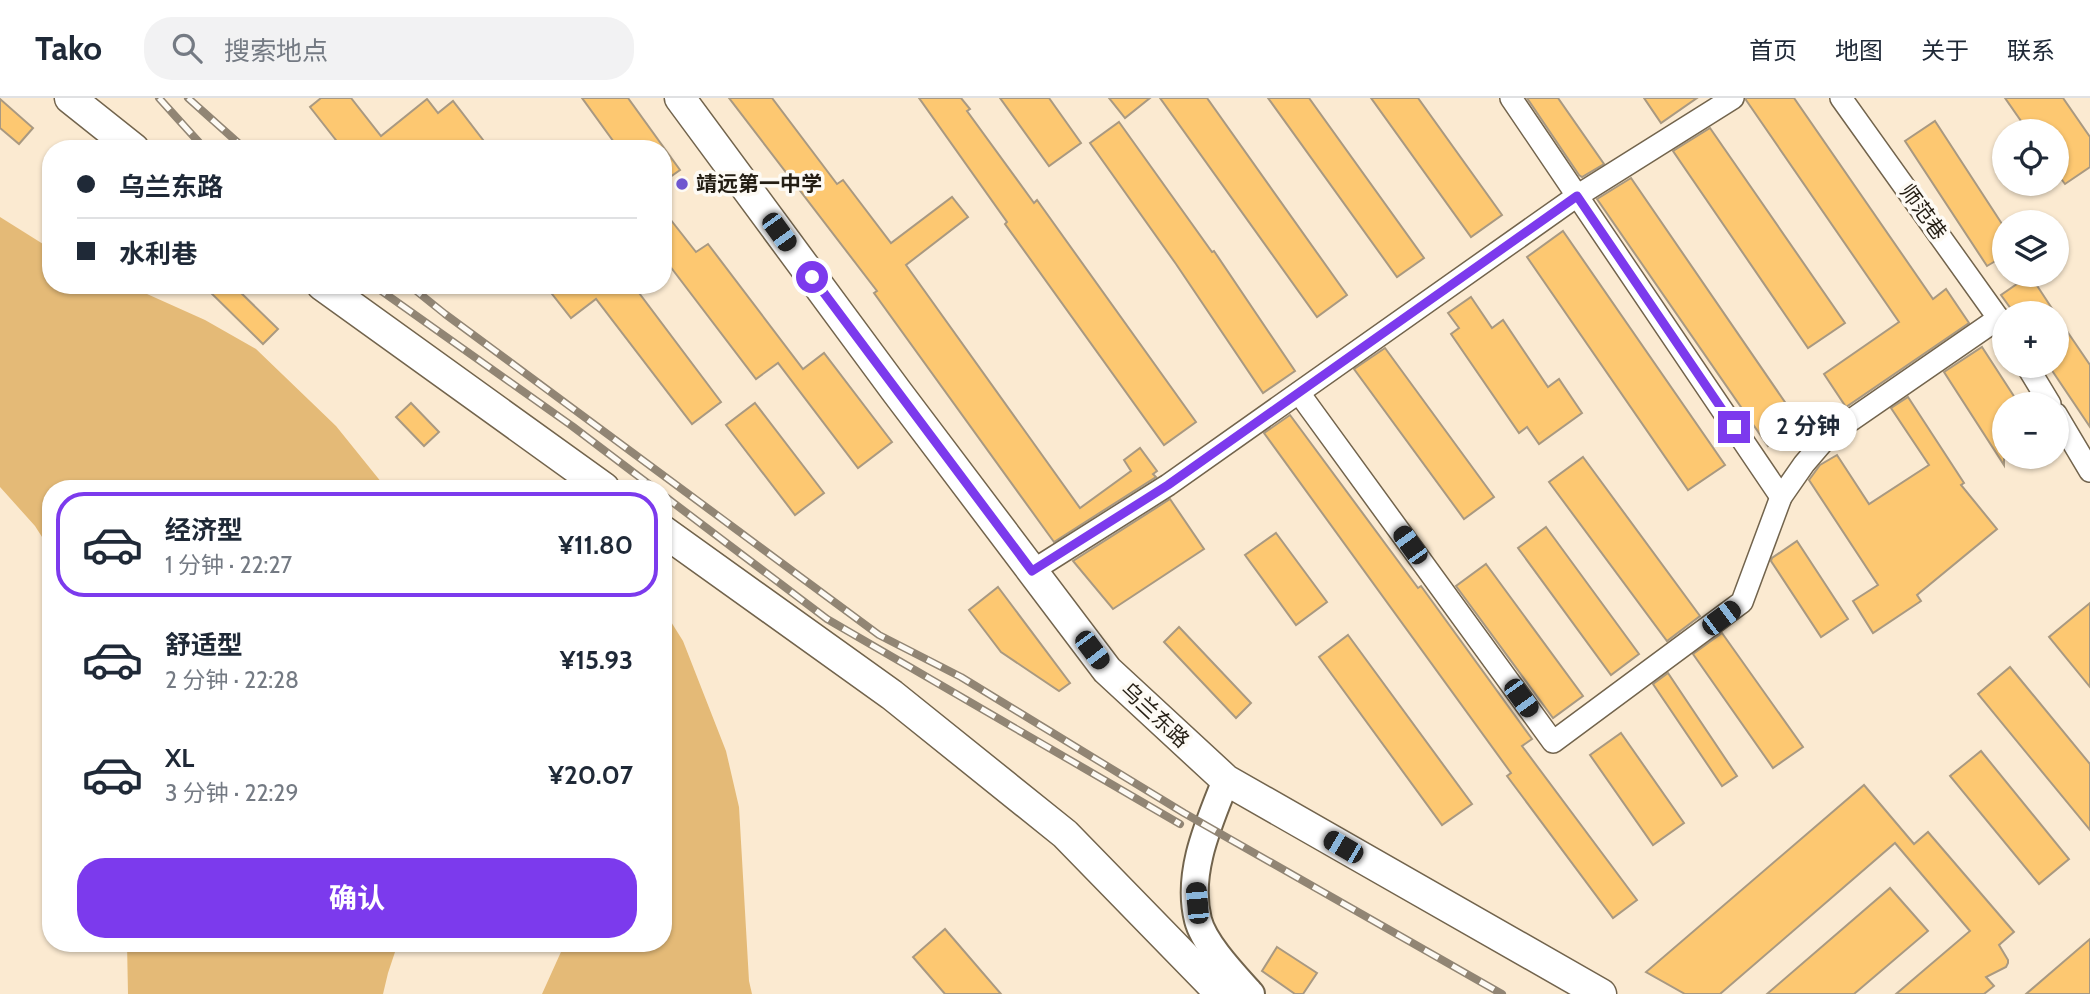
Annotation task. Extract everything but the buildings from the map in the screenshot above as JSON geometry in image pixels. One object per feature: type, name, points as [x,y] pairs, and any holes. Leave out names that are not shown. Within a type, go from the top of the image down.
[{"type":"main road","points":[[70,98],[123,140]]},
{"type":"main road","name":"乌兰东路","points":[[680,98],[1107,670],[1226,780],[1601,994]]},
{"type":"main road","points":[[335,294],[593,480]]},
{"type":"main road","points":[[672,537],[892,695],[1065,834],[1221,994]]},
{"type":"street","points":[[1511,98],[1781,497]]},
{"type":"street","points":[[1032,571],[1168,485],[1577,196],[1733,98]]},
{"type":"street","name":"师范巷","points":[[1841,98],[1992,309]]},
{"type":"street","points":[[1299,393],[1553,742],[1742,602],[1781,497],[1828,436],[1992,328]]},
{"type":"street","points":[[2069,436],[2090,471]]},
{"type":"street","points":[[1226,780],[1205,833],[1195,885],[1198,922],[1216,954],[1251,994]]},
{"type":"shaded area","points":[[0,217],[42,243],[42,294],[147,294],[205,320],[256,349],[336,426],[380,480],[42,480],[42,537],[0,487]]},
{"type":"shaded area","points":[[672,623],[683,641],[726,751],[739,807],[752,994],[542,994],[561,952],[672,952]]},
{"type":"shaded area","points":[[127,952],[395,952],[383,994],[128,994]]},
{"type":"railway","points":[[159,98],[197,140]]},
{"type":"railway","points":[[188,98],[235,140]]},
{"type":"railway","points":[[386,294],[643,480]]},
{"type":"railway","points":[[420,294],[669,480]]},
{"type":"railway","points":[[672,482],[879,635],[961,677],[1184,813],[1502,994]]},
{"type":"railway","points":[[672,502],[827,619],[1180,824]]},
{"type":"place","name":"靖远第一中学","points":[[682,184]]},
{"type":"route","points":[[812,277],[1032,571],[1168,485],[1577,196],[1734,427]]}]
